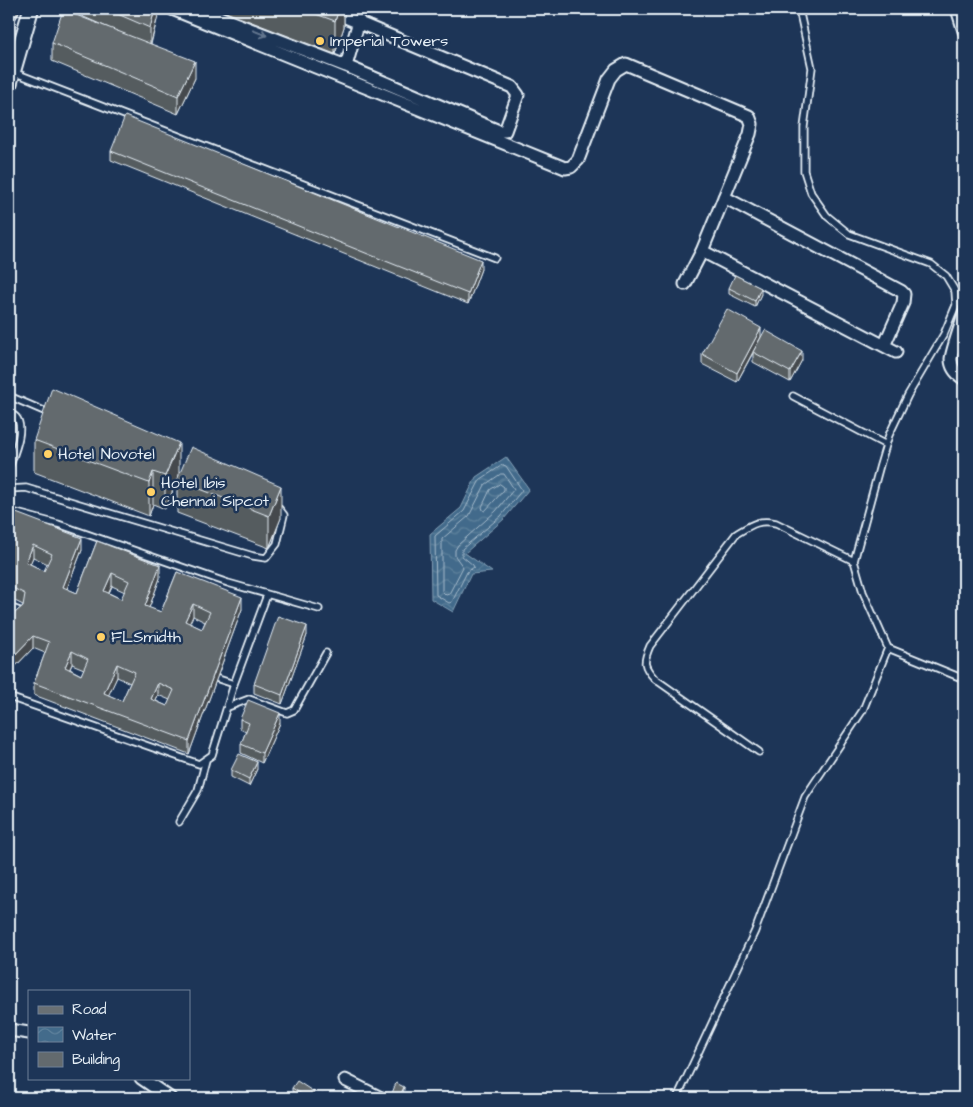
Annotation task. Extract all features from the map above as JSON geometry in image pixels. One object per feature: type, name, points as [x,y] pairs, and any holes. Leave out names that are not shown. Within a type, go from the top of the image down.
[{"type":"street","points":[[11,79],[31,9]]},
{"type":"street","points":[[172,9],[565,168],[571,167],[578,160],[609,79],[616,70],[626,64],[749,116],[752,124],[750,134],[702,251],[685,284]]},
{"type":"street","points":[[198,9],[346,66],[499,131],[505,131],[518,95],[512,87],[359,21],[326,9]]},
{"type":"street","points":[[957,9],[964,31]]},
{"type":"street","points":[[346,66],[359,21]]},
{"type":"street","points":[[724,197],[901,291],[904,294],[904,304],[884,346]]},
{"type":"street","points":[[702,251],[896,352]]},
{"type":"street","points":[[964,315],[951,359],[958,375],[964,379]]},
{"type":"street","points":[[9,1030],[28,1033]]},
{"type":"street","points":[[144,1080],[170,1098]]},
{"type":"street","points":[[345,1080],[381,1098]]},
{"type":"lane","points":[[799,9],[812,68],[804,127],[804,171],[811,194],[827,216],[849,234],[931,264],[946,276],[955,291],[956,305],[944,334],[908,395],[886,445],[854,561],[863,592],[888,648],[964,679]]},
{"type":"lane","points":[[11,79],[495,258]]},
{"type":"lane","points":[[9,396],[54,415]]},
{"type":"lane","points":[[793,396],[886,445]]},
{"type":"lane","points":[[9,413],[16,417],[20,425],[18,441],[9,468]]},
{"type":"lane","points":[[9,489],[26,488],[244,554],[266,558],[277,544],[284,515],[278,507],[269,503]]},
{"type":"lane","points":[[9,511],[58,524],[228,583],[319,609]]},
{"type":"lane","points":[[759,752],[655,679],[646,669],[645,658],[650,646],[736,534],[752,524],[764,521],[776,523],[854,561]]},
{"type":"lane","points":[[9,697],[199,764],[212,755],[234,684],[267,595]]},
{"type":"lane","points":[[9,607],[28,614]]},
{"type":"lane","points":[[677,1098],[755,931],[805,797],[863,710],[888,648]]},
{"type":"lane","points":[[228,707],[249,698],[286,713],[291,712],[294,710],[326,653]]},
{"type":"lane","points":[[206,675],[234,684]]},
{"type":"lane","points":[[179,822],[198,790],[206,760]]},
{"type":"water","points":[[506,457],[529,489],[504,519],[465,553],[492,572],[471,574],[453,612],[431,599],[430,534],[461,508],[476,477]]},
{"type":"building","points":[[106,9],[155,9],[150,28]]},
{"type":"building","points":[[302,9],[339,9],[335,21]]},
{"type":"building","points":[[63,10],[195,61],[178,96],[52,43]]},
{"type":"building","points":[[125,116],[481,260],[468,294],[111,151]]},
{"type":"building","points":[[735,275],[761,288],[755,301],[729,288]]},
{"type":"building","points":[[727,309],[761,328],[737,373],[702,354]]},
{"type":"building","points":[[765,330],[802,351],[790,372],[753,352]]},
{"type":"building","points":[[52,388],[179,443],[165,476],[153,472],[149,483],[34,440]]},
{"type":"building","points":[[191,447],[281,486],[269,516],[177,480]]},
{"type":"building","name":"FLSmidth","points":[[11,511],[82,538],[63,587],[77,593],[97,541],[160,565],[145,606],[161,612],[177,572],[242,597],[189,741],[34,683],[49,642],[33,636],[9,661],[9,618],[23,606],[25,594],[9,586],[9,529]],"holes":[[[33,545],[52,554],[44,571],[26,562]],[[112,573],[129,581],[121,599],[104,591]],[[193,604],[210,612],[202,629],[185,621]],[[72,651],[88,659],[81,675],[65,667]],[[117,664],[135,672],[122,701],[104,693]],[[158,683],[174,690],[167,706],[151,699]]]},
{"type":"building","points":[[278,616],[307,626],[282,695],[254,684]]},
{"type":"building","points":[[248,700],[280,713],[262,753],[241,744],[249,723],[240,719]]},
{"type":"building","points":[[239,754],[257,762],[249,779],[231,770]]},
{"type":"building","points":[[297,1081],[314,1092],[310,1098],[292,1088]]},
{"type":"building","points":[[396,1083],[404,1087],[399,1098],[391,1096]]},
{"type":"building","points":[[292,1092],[303,1098],[289,1098]]},
{"type":"place","name":"Imperial Towers","points":[[320,41]]},
{"type":"place","name":"Hotel Novotel","points":[[48,454]]},
{"type":"place","name":"Hotel Ibis Chennai Sipcot","points":[[151,492]]},
{"type":"place","name":"FLSmidth","points":[[101,637]]}]
